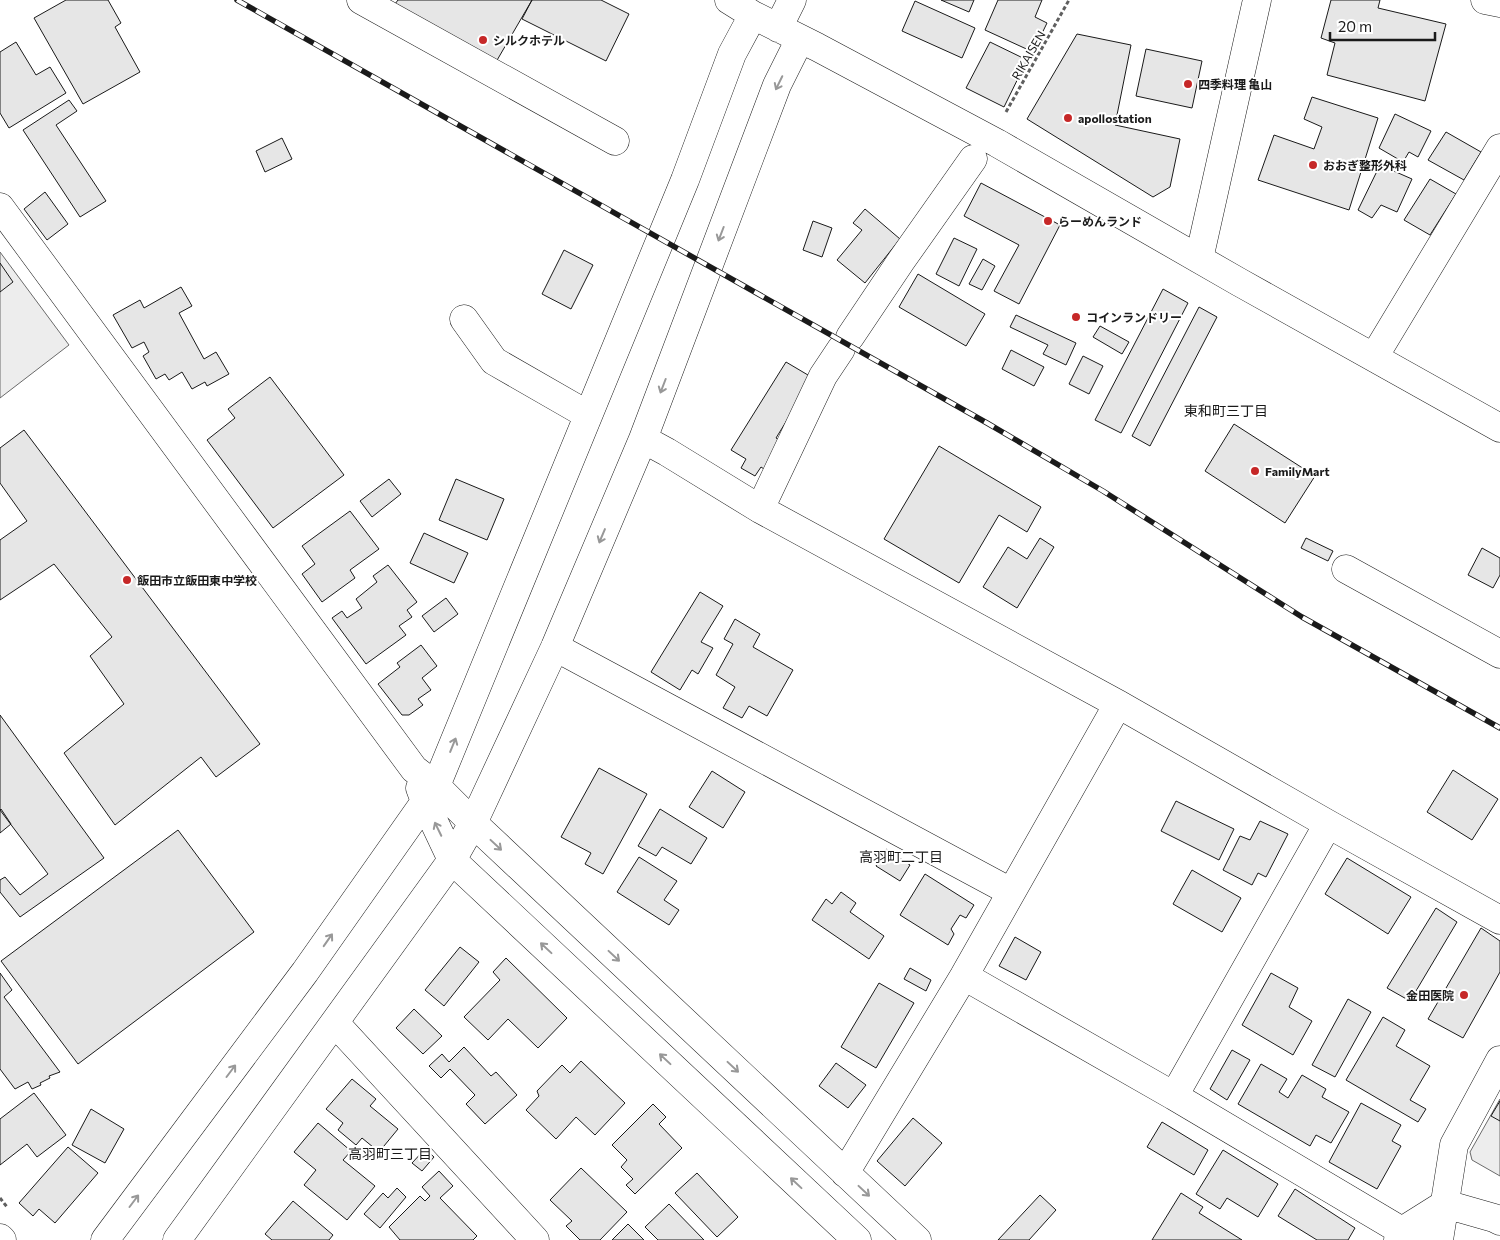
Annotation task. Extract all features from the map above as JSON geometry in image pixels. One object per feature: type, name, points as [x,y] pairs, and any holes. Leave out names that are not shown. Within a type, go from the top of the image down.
[{"type":"street","points":[[361,0],[615,141]]},
{"type":"street","points":[[730,0],[752,16],[789,33],[997,144],[1500,428]]},
{"type":"street","points":[[177,1240],[452,860],[473,823],[555,647],[642,439],[777,86],[789,33],[792,0]]},
{"type":"street","points":[[1200,259],[1257,0]]},
{"type":"street","points":[[1485,0],[1500,3]]},
{"type":"street","points":[[105,1240],[305,972],[431,794],[681,189],[732,54],[752,16]]},
{"type":"street","points":[[1374,357],[1500,148]]},
{"type":"street","points":[[760,509],[823,376],[973,159]]},
{"type":"street","points":[[0,206],[414,769],[431,794],[452,860],[857,1240]]},
{"type":"street","points":[[464,320],[494,361],[588,415]]},
{"type":"street","points":[[642,439],[668,452],[760,509],[1118,704],[1500,920]]},
{"type":"street","points":[[1346,569],[1500,654]]},
{"type":"street","points":[[555,647],[1011,892]]},
{"type":"street","points":[[845,1173],[964,976],[1118,704]]},
{"type":"street","points":[[431,794],[473,823],[917,1240]]},
{"type":"street","points":[[1174,1096],[1328,824]]},
{"type":"street","points":[[964,976],[1174,1096],[1406,1237],[1445,1204]]},
{"type":"street","points":[[335,1023],[524,1236]]},
{"type":"street","points":[[1439,1240],[1454,1145],[1500,1060]]},
{"type":"street","points":[[1445,1204],[1500,1221]]},
{"type":"path","name":"RIKAISEN","points":[[1002,119],[1069,0]]},
{"type":"shaded area","points":[[0,252],[69,345],[0,398]]},
{"type":"shaded area","points":[[1500,1099],[1500,1176],[1472,1160],[1470,1152]]},
{"type":"building","points":[[66,0],[108,0],[121,23],[115,27],[140,72],[83,104],[34,18]]},
{"type":"building","name":"シルクホテル","points":[[398,0],[532,0],[496,62],[395,4]]},
{"type":"building","points":[[532,0],[601,0],[629,14],[606,61],[522,19]]},
{"type":"building","points":[[941,0],[974,0],[969,12]]},
{"type":"building","points":[[998,0],[1042,0],[1035,17],[1047,23],[1033,52],[985,30]]},
{"type":"building","points":[[1331,0],[1380,0],[1378,8],[1446,24],[1425,101],[1327,75],[1335,43],[1321,38]]},
{"type":"building","points":[[915,1],[975,28],[962,58],[902,31]]},
{"type":"building","points":[[1077,34],[1131,45],[1115,125],[1180,139],[1170,187],[1153,197],[1027,119]]},
{"type":"building","points":[[16,42],[36,75],[50,67],[66,93],[9,128],[0,113],[0,52]]},
{"type":"building","points":[[990,42],[1027,60],[1004,107],[966,88]]},
{"type":"building","points":[[1146,49],[1202,61],[1192,108],[1136,96]]},
{"type":"building","name":"おおぎ整形外科","points":[[1312,97],[1378,118],[1349,210],[1258,180],[1274,135],[1314,149],[1322,127],[1304,119]]},
{"type":"building","points":[[69,100],[77,111],[56,125],[106,201],[80,217],[23,130]]},
{"type":"building","points":[[1395,114],[1431,131],[1418,157],[1409,152],[1403,162],[1379,148]]},
{"type":"building","points":[[1446,132],[1481,152],[1464,180],[1428,160]]},
{"type":"building","points":[[282,138],[292,159],[265,172],[256,151]]},
{"type":"building","points":[[1380,165],[1412,179],[1397,212],[1381,205],[1372,218],[1358,210]]},
{"type":"building","points":[[1430,179],[1456,194],[1430,235],[1404,220]]},
{"type":"building","points":[[981,183],[1060,225],[1019,304],[994,291],[1019,245],[964,216]]},
{"type":"building","points":[[45,192],[68,224],[47,240],[24,209]]},
{"type":"building","points":[[865,209],[900,239],[865,283],[837,260],[862,230],[853,223]]},
{"type":"building","points":[[813,221],[832,228],[822,257],[803,250]]},
{"type":"building","points":[[954,238],[977,249],[959,286],[936,274]]},
{"type":"building","points":[[564,250],[593,265],[571,309],[542,294]]},
{"type":"building","points":[[983,259],[995,266],[982,290],[969,284]]},
{"type":"building","points":[[0,263],[13,282],[0,292]]},
{"type":"building","points":[[918,274],[985,314],[966,346],[899,307]]},
{"type":"building","points":[[181,287],[192,306],[179,313],[204,359],[216,352],[229,374],[207,386],[205,382],[192,389],[182,372],[169,380],[165,374],[156,379],[143,356],[149,352],[144,342],[132,348],[113,315],[140,300],[144,308]]},
{"type":"building","points":[[1163,289],[1188,303],[1121,433],[1095,420]]},
{"type":"building","points":[[1199,307],[1217,317],[1150,446],[1132,436]]},
{"type":"building","points":[[1016,315],[1076,343],[1066,365],[1043,354],[1048,345],[1010,327]]},
{"type":"building","points":[[1100,326],[1129,342],[1122,354],[1093,337]]},
{"type":"building","points":[[1011,350],[1044,367],[1034,386],[1002,369]]},
{"type":"building","points":[[1083,356],[1103,366],[1089,394],[1069,384]]},
{"type":"building","points":[[786,362],[813,378],[776,438],[784,443],[767,471],[761,467],[755,476],[741,468],[746,459],[731,450]]},
{"type":"building","points":[[270,377],[344,475],[273,528],[207,440],[235,418],[228,409]]},
{"type":"building","points":[[1234,424],[1315,476],[1285,523],[1205,471]]},
{"type":"building","points":[[24,430],[260,744],[216,777],[201,757],[115,825],[64,753],[124,704],[90,656],[112,637],[54,564],[0,600],[0,540],[27,521],[0,483],[0,448]]},
{"type":"building","points":[[939,446],[1041,507],[1027,532],[999,515],[959,583],[884,539]]},
{"type":"building","points":[[389,479],[401,494],[372,517],[360,501]]},
{"type":"building","points":[[456,479],[504,499],[487,540],[439,520]]},
{"type":"building","points":[[350,511],[379,549],[350,570],[355,578],[322,602],[302,574],[315,564],[302,546]]},
{"type":"building","points":[[424,533],[468,553],[454,583],[410,563]]},
{"type":"building","points":[[1040,538],[1054,547],[1017,608],[983,587],[1008,547],[1027,559]]},
{"type":"building","points":[[1306,538],[1333,551],[1328,561],[1301,548]]},
{"type":"building","points":[[1482,548],[1500,558],[1500,575],[1493,588],[1468,575]]},
{"type":"building","points":[[388,565],[417,602],[407,610],[412,617],[399,626],[406,635],[366,664],[332,618],[342,611],[347,618],[362,608],[356,599],[377,582],[373,576]]},
{"type":"building","points":[[700,592],[723,606],[701,642],[713,648],[698,674],[692,670],[680,690],[651,672]]},
{"type":"building","points":[[446,598],[458,614],[434,632],[422,616]]},
{"type":"building","points":[[735,619],[760,634],[753,647],[793,670],[767,716],[749,706],[742,718],[723,708],[735,687],[716,675],[733,644],[724,639]]},
{"type":"building","points":[[421,645],[437,666],[422,678],[431,690],[418,699],[423,705],[409,715],[402,715],[378,684],[400,667],[397,663]]},
{"type":"building","points":[[0,715],[104,858],[20,917],[0,892],[0,880],[5,877],[20,895],[48,874],[0,810]]},
{"type":"building","points":[[599,768],[647,794],[603,874],[585,864],[591,853],[561,837]]},
{"type":"building","points":[[1453,770],[1498,799],[1472,840],[1427,812]]},
{"type":"building","points":[[712,771],[745,792],[723,828],[689,807]]},
{"type":"building","points":[[1176,801],[1234,829],[1219,860],[1161,831]]},
{"type":"building","points":[[660,809],[707,838],[691,864],[662,847],[656,856],[638,846]]},
{"type":"building","points":[[0,810],[11,824],[0,833]]},
{"type":"building","points":[[1260,821],[1288,834],[1266,877],[1258,873],[1252,885],[1223,870],[1240,836],[1250,840]]},
{"type":"building","points":[[178,830],[254,932],[78,1064],[1,961]]},
{"type":"building","points":[[886,849],[910,865],[900,881],[876,866]]},
{"type":"building","points":[[639,857],[677,881],[664,900],[679,910],[669,925],[617,892]]},
{"type":"building","points":[[1347,858],[1411,897],[1388,934],[1325,894]]},
{"type":"building","points":[[1192,870],[1241,898],[1222,932],[1173,904]]},
{"type":"building","points":[[925,874],[974,905],[966,918],[960,915],[951,929],[954,934],[948,945],[900,915]]},
{"type":"building","points":[[841,892],[856,903],[850,912],[884,936],[869,959],[812,920],[826,899],[832,904]]},
{"type":"building","points":[[1436,908],[1457,922],[1410,1001],[1387,988]]},
{"type":"building","name":"金田医院","points":[[1481,928],[1500,941],[1500,972],[1463,1038],[1428,1019]]},
{"type":"building","points":[[1015,937],[1041,952],[1026,980],[999,966]]},
{"type":"building","points":[[460,947],[479,962],[444,1006],[425,990]]},
{"type":"building","points":[[506,958],[567,1018],[538,1048],[508,1019],[488,1040],[464,1017],[500,980],[493,972]]},
{"type":"building","points":[[910,968],[931,980],[926,991],[904,979]]},
{"type":"building","points":[[0,973],[12,990],[4,997],[60,1072],[49,1076],[50,1078],[40,1083],[41,1085],[32,1089],[28,1082],[15,1089],[0,1069]]},
{"type":"building","points":[[1271,973],[1298,988],[1289,1007],[1312,1021],[1293,1055],[1242,1025]]},
{"type":"building","points":[[879,983],[914,1003],[876,1068],[841,1047]]},
{"type":"building","points":[[1348,999],[1371,1012],[1335,1077],[1312,1065]]},
{"type":"building","points":[[414,1009],[442,1036],[423,1054],[396,1028]]},
{"type":"building","points":[[1383,1017],[1405,1030],[1396,1046],[1430,1066],[1410,1100],[1426,1109],[1418,1122],[1346,1080]]},
{"type":"building","points":[[464,1047],[491,1076],[496,1072],[517,1095],[485,1124],[466,1104],[475,1095],[450,1069],[441,1078],[429,1066],[442,1054],[449,1062]]},
{"type":"building","points":[[1232,1050],[1250,1060],[1227,1100],[1210,1089]]},
{"type":"building","points":[[581,1061],[625,1103],[595,1135],[576,1117],[556,1139],[526,1110],[539,1096],[537,1091],[562,1065],[570,1073]]},
{"type":"building","points":[[836,1063],[866,1085],[848,1108],[819,1086]]},
{"type":"building","points":[[1261,1064],[1287,1079],[1279,1092],[1288,1098],[1302,1075],[1326,1089],[1322,1097],[1349,1112],[1331,1143],[1316,1135],[1310,1146],[1238,1104]]},
{"type":"building","points":[[352,1079],[376,1099],[370,1106],[398,1129],[379,1152],[362,1138],[356,1145],[338,1130],[343,1123],[326,1109]]},
{"type":"building","points":[[34,1093],[66,1135],[37,1157],[27,1144],[0,1165],[0,1119]]},
{"type":"building","points":[[1500,1101],[1500,1121],[1491,1116]]},
{"type":"building","points":[[1361,1103],[1401,1125],[1392,1141],[1401,1146],[1377,1189],[1329,1162]]},
{"type":"building","points":[[653,1104],[666,1117],[659,1124],[682,1148],[635,1194],[626,1185],[633,1179],[621,1167],[627,1160],[612,1145]]},
{"type":"building","points":[[91,1109],[124,1129],[105,1163],[72,1145]]},
{"type":"building","points":[[913,1118],[942,1143],[905,1186],[877,1161]]},
{"type":"building","points":[[1162,1122],[1208,1150],[1194,1175],[1147,1147]]},
{"type":"building","points":[[318,1123],[351,1151],[343,1160],[375,1186],[347,1220],[304,1185],[316,1170],[294,1152]]},
{"type":"building","points":[[68,1147],[98,1173],[55,1223],[39,1209],[33,1216],[19,1203]]},
{"type":"building","points":[[425,1149],[434,1157],[422,1171],[412,1163]]},
{"type":"building","points":[[1223,1150],[1278,1184],[1258,1217],[1227,1198],[1220,1209],[1196,1194]]},
{"type":"building","points":[[581,1168],[627,1212],[600,1240],[580,1240],[566,1226],[572,1221],[550,1200]]},
{"type":"building","points":[[439,1171],[453,1186],[440,1198],[477,1236],[473,1240],[400,1240],[389,1227],[420,1196],[425,1201],[430,1196],[422,1187]]},
{"type":"building","points":[[697,1173],[738,1217],[717,1237],[675,1193]]},
{"type":"building","points":[[397,1188],[406,1197],[380,1228],[364,1214],[383,1193],[388,1198]]},
{"type":"building","points":[[1295,1189],[1355,1228],[1348,1240],[1317,1240],[1278,1216]]},
{"type":"building","points":[[1181,1193],[1203,1207],[1199,1213],[1242,1240],[1152,1240]]},
{"type":"building","points":[[1040,1195],[1056,1210],[1029,1240],[998,1240]]},
{"type":"building","points":[[293,1201],[333,1235],[329,1240],[272,1240],[265,1234]]},
{"type":"building","points":[[669,1204],[704,1240],[658,1240],[645,1227]]},
{"type":"building","points":[[628,1224],[644,1240],[612,1240]]},
{"type":"railway","points":[[237,0],[987,423],[1103,491],[1302,617],[1500,728]]},
{"type":"place","name":"シルクホテル","points":[[483,40]]},
{"type":"place","name":"四季料理 亀山","points":[[1188,84]]},
{"type":"place","name":"apollostation","points":[[1068,118]]},
{"type":"place","name":"おおぎ整形外科","points":[[1313,165]]},
{"type":"place","name":"らーめんランド","points":[[1048,221]]},
{"type":"place","name":"コインランドリー","points":[[1076,317]]},
{"type":"place","name":"FamilyMart","points":[[1255,471]]},
{"type":"place","name":"飯田市立飯田東中学校","points":[[127,580]]},
{"type":"place","name":"金田医院","points":[[1464,995]]},
{"type":"district","name":"東和町三丁目","points":[[1226,410]]},
{"type":"district","name":"高羽町二丁目","points":[[901,856]]},
{"type":"district","name":"高羽町三丁目","points":[[390,1153]]}]
